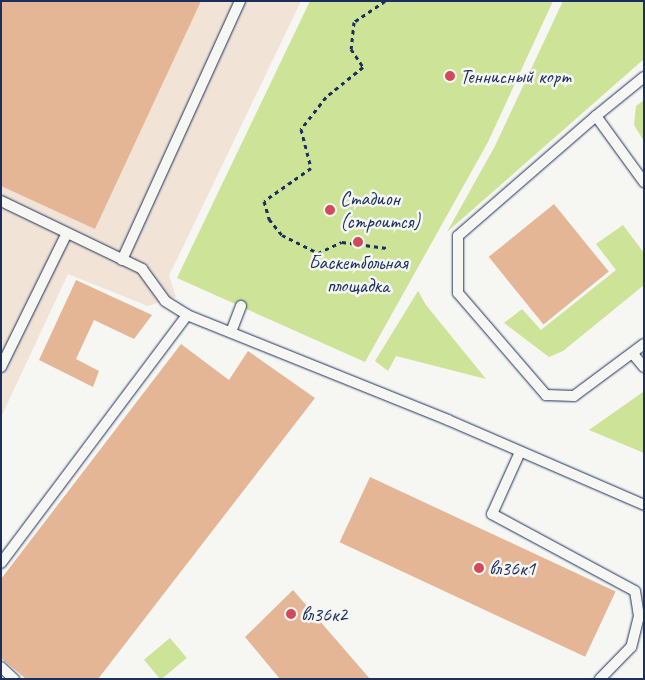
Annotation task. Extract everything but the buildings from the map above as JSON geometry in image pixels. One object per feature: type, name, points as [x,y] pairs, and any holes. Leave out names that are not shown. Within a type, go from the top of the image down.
[{"type":"lane","points":[[122,260],[240,1]]},
{"type":"lane","points":[[644,77],[596,116],[458,236],[458,293],[546,395],[574,396],[644,344]]},
{"type":"lane","points":[[596,116],[644,182]]},
{"type":"lane","points":[[1,201],[142,269],[165,301],[187,315],[644,505]]},
{"type":"lane","points":[[1,367],[67,233]]},
{"type":"lane","points":[[231,332],[241,306]]},
{"type":"lane","points":[[1,563],[187,315]]},
{"type":"lane","points":[[633,354],[644,367]]},
{"type":"lane","points":[[520,452],[492,514],[635,591],[639,616],[631,647],[600,679]]},
{"type":"lane","points":[[1,667],[14,679]]},
{"type":"path","points":[[385,1],[354,22],[351,49],[363,67],[326,96],[301,129],[311,168],[264,201],[269,219],[282,235],[318,253],[342,242],[387,248]]},
{"type":"shaded area","points":[[1,1],[301,1],[169,276],[176,297],[148,306],[68,274],[1,417]]},
{"type":"green space","name":"Стадион (строится)","points":[[310,1],[553,1],[488,142],[365,362],[177,278]]},
{"type":"green space","points":[[563,1],[644,1],[644,59],[447,232],[495,146]]},
{"type":"green space","points":[[644,100],[644,141],[634,125],[636,106]]},
{"type":"green space","points":[[623,225],[644,253],[644,285],[563,351],[549,357],[504,323],[522,309],[541,330],[616,270],[596,244]]},
{"type":"green space","points":[[418,291],[426,305],[486,379],[396,356],[388,371],[375,361]]},
{"type":"green space","points":[[643,392],[644,453],[589,430]]},
{"type":"green space","points":[[170,638],[187,658],[162,679],[144,660]]},
{"type":"place","name":"Теннисный корт","points":[[450,76]]},
{"type":"place","name":"Стадион (строится)","points":[[330,210]]},
{"type":"place","name":"Баскетбольная площадка","points":[[358,242]]},
{"type":"place","name":"вл36к1","points":[[479,568]]},
{"type":"place","name":"вл36к2","points":[[291,614]]}]
